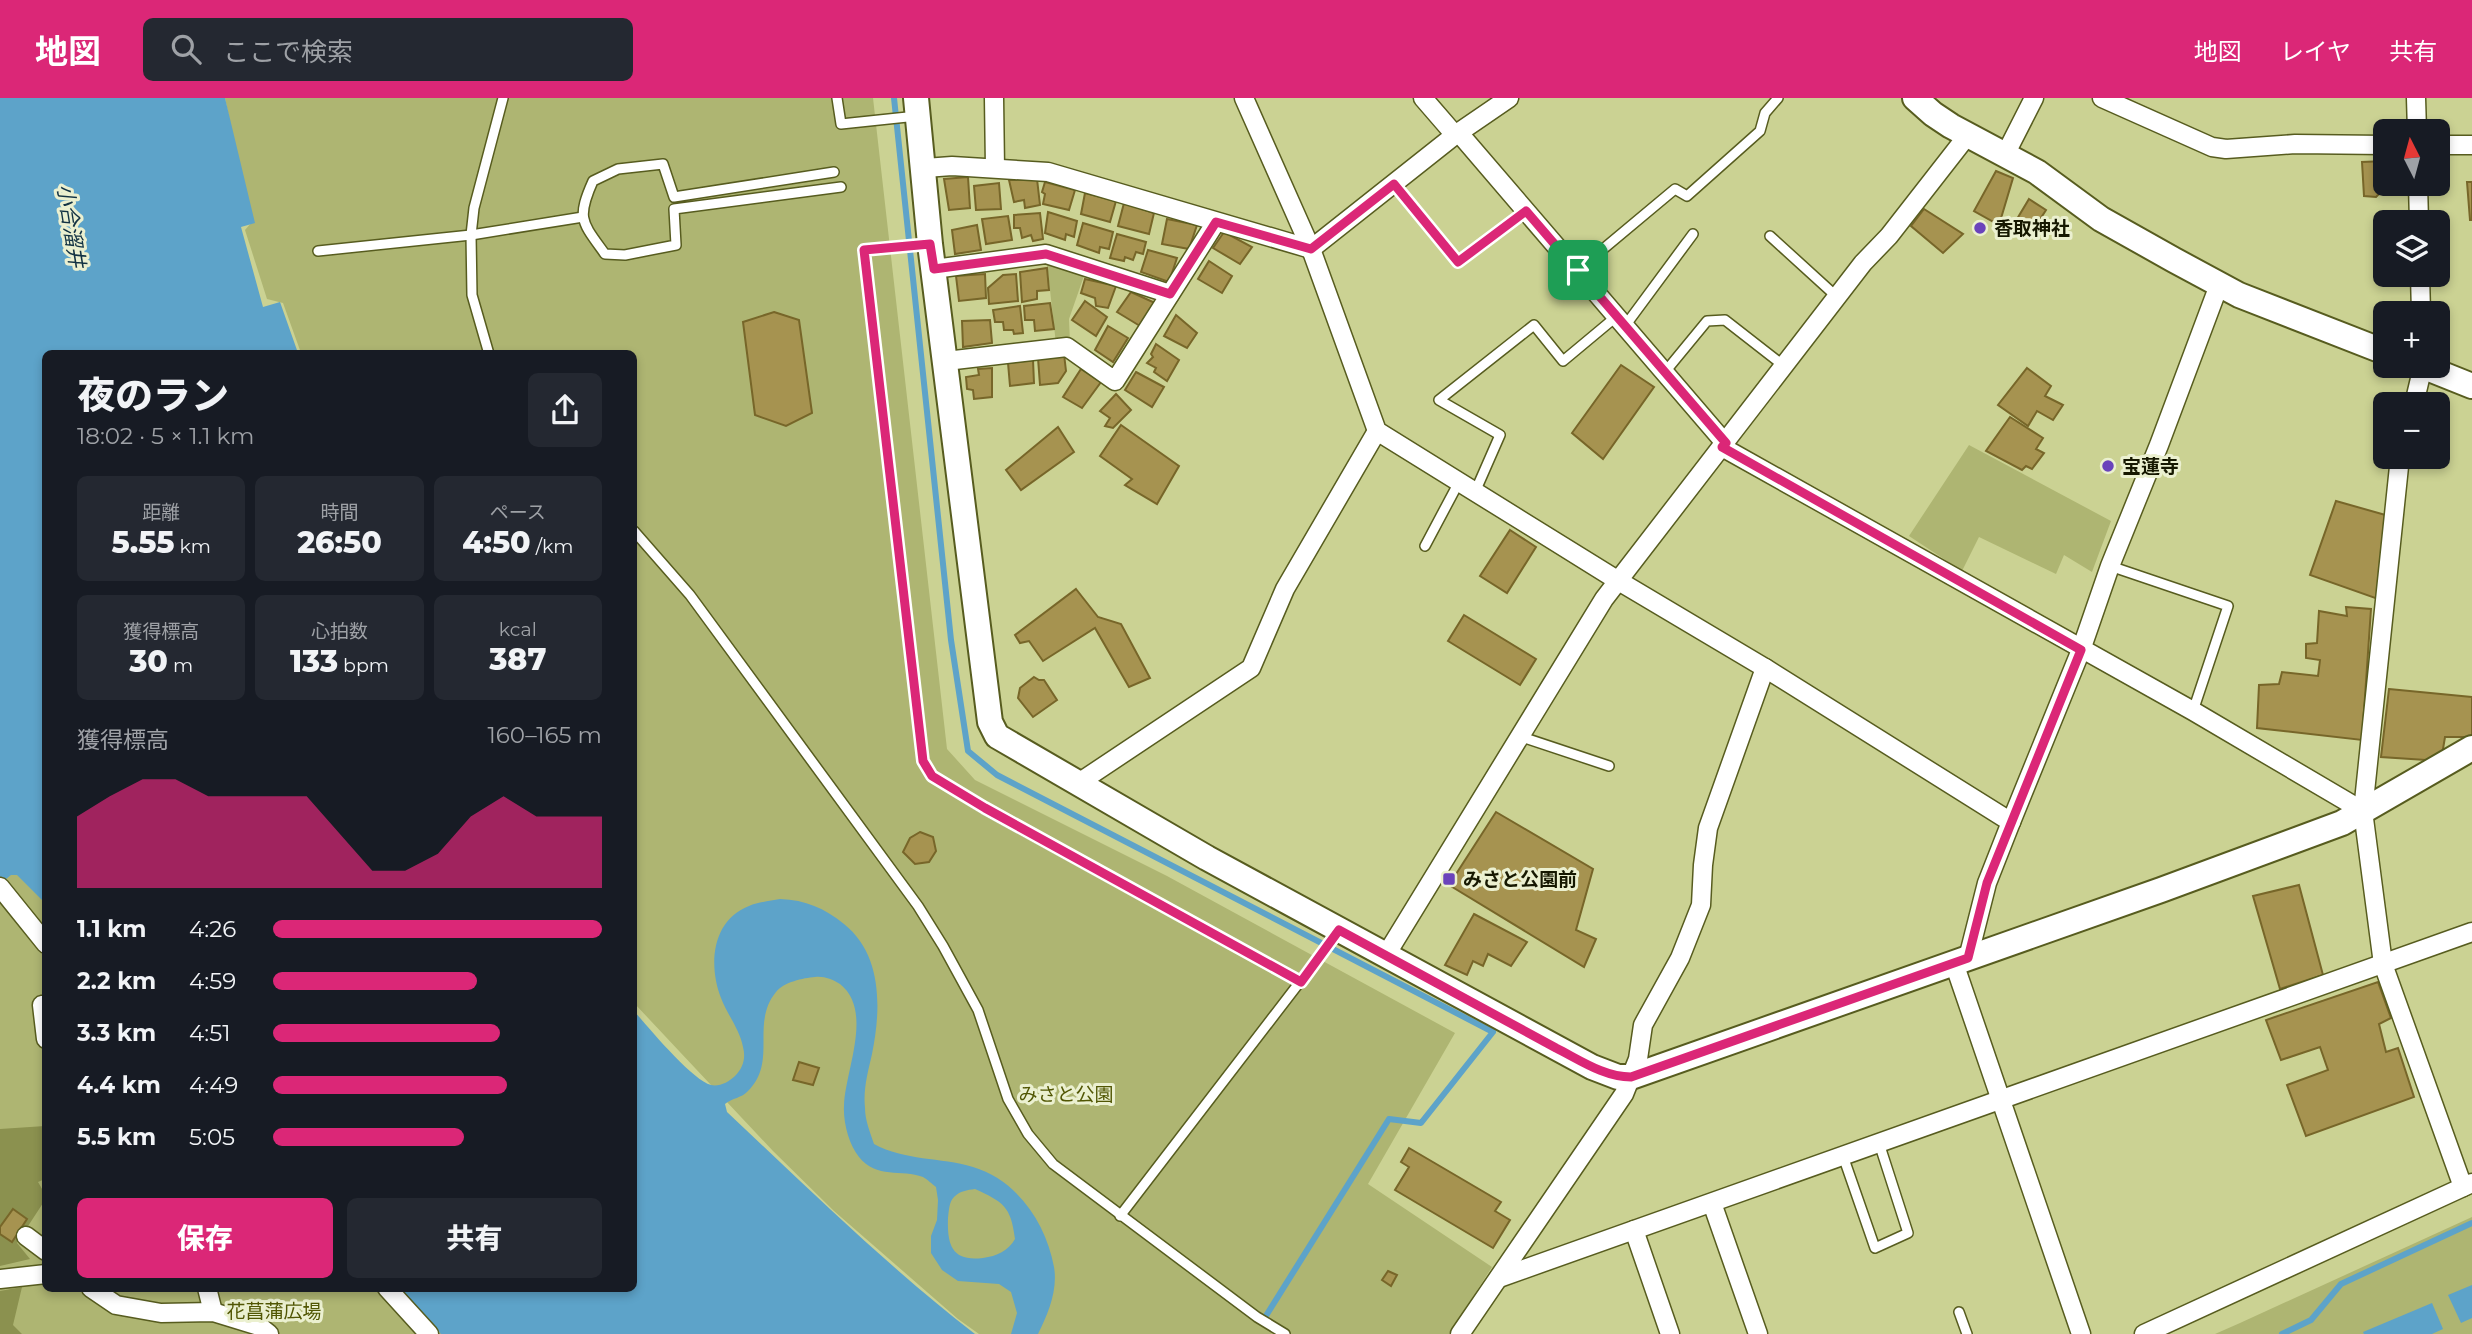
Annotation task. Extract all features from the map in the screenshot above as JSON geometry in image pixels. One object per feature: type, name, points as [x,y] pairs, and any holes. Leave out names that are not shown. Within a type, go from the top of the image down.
[{"type":"street","points":[[993,98],[995,168]]},
{"type":"street","points":[[1244,98],[1311,249],[1377,431],[2011,822]]},
{"type":"street","points":[[1423,98],[1578,270],[1724,445],[2081,650],[2193,711],[2363,811]]},
{"type":"street","points":[[1311,249],[1457,134],[1509,98]]},
{"type":"street","points":[[1915,98],[1933,114],[1967,136],[2036,172],[2101,219],[2219,285],[2373,347]]},
{"type":"street","points":[[2005,155],[2034,98]]},
{"type":"street","points":[[2102,98],[2212,147],[2226,149],[2295,144],[2373,145]]},
{"type":"street","points":[[2416,98],[2417,119]]},
{"type":"street","points":[[917,107],[925,168],[930,244],[990,722],[997,736],[1207,858],[1592,1067],[1618,1077],[1631,1077],[2342,823],[2472,748]]},
{"type":"street","points":[[1386,955],[1617,580],[1863,263],[1889,236],[1967,136]]},
{"type":"street","points":[[2450,145],[2472,145]]},
{"type":"street","points":[[925,168],[952,166],[1048,172],[1311,249]]},
{"type":"street","points":[[946,361],[1067,347],[1115,381],[1216,222]]},
{"type":"street","points":[[934,269],[1046,254],[1170,294]]},
{"type":"street","points":[[2081,1334],[2000,1101],[1961,960],[1987,883],[2081,650],[2109,565],[2159,445],[2219,285]]},
{"type":"street","points":[[2450,377],[2472,386]]},
{"type":"street","points":[[1080,782],[1251,668],[1285,589],[1377,431]]},
{"type":"street","points":[[2144,1334],[2468,1185],[2383,964],[2363,811],[2399,469]]},
{"type":"street","points":[[1460,1334],[1624,1094],[1639,1059],[1643,1026],[1681,958],[1701,905],[1708,828],[1765,668]]},
{"type":"street","points":[[0,887],[42,939]]},
{"type":"street","points":[[1499,1278],[2472,932]]},
{"type":"street","points":[[1712,1203],[1758,1334]]},
{"type":"street","points":[[1634,1230],[1670,1334]]},
{"type":"street","points":[[26,1236],[42,1248]]},
{"type":"street","points":[[0,1279],[42,1274]]},
{"type":"street","points":[[97,1292],[116,1305],[146,1312],[213,1312],[259,1326],[269,1334]]},
{"type":"street","points":[[208,1292],[213,1312]]},
{"type":"street","points":[[391,1292],[429,1334]]},
{"type":"lane","points":[[488,350],[472,295],[471,234],[474,208],[503,98]]},
{"type":"lane","points":[[837,98],[841,124],[917,107]]},
{"type":"lane","points":[[1578,270],[1675,189],[1687,197],[1760,131],[1765,113],[1778,98]]},
{"type":"lane","points":[[834,172],[674,197],[663,164],[618,169],[593,181],[583,204],[583,223],[606,254],[625,255],[676,245],[674,209],[841,187]]},
{"type":"lane","points":[[1394,184],[1458,262],[1526,211]]},
{"type":"lane","points":[[318,251],[471,234],[583,217]]},
{"type":"lane","points":[[1475,492],[1500,435],[1439,400],[1534,325],[1563,361],[1621,321],[1693,234]]},
{"type":"lane","points":[[1770,236],[1837,297]]},
{"type":"lane","points":[[930,244],[864,250],[923,761],[932,776],[985,808],[1301,982]]},
{"type":"lane","points":[[1665,372],[1707,321],[1726,320],[1784,366]]},
{"type":"lane","points":[[1425,546],[1459,482]]},
{"type":"lane","points":[[637,534],[690,595],[919,906],[978,1010],[1008,1099],[1028,1134],[1053,1164],[1257,1317],[1284,1334]]},
{"type":"lane","points":[[2109,565],[2228,606],[2193,711]]},
{"type":"lane","points":[[1519,736],[1609,766]]},
{"type":"lane","points":[[1120,1216],[1339,930]]},
{"type":"lane","points":[[1843,1156],[1875,1248],[1908,1233],[1879,1143]]},
{"type":"lane","points":[[1959,1312],[1967,1334]]},
{"type":"green space","name":"みさと公園","points":[[225,98],[873,98],[947,749],[975,780],[1167,876],[1455,1033],[1368,1184],[1492,1267],[1449,1334],[979,1334],[958,1319],[834,1211],[773,1151],[637,1006],[637,350],[300,350],[283,303],[267,299],[245,230],[251,223]]},
{"type":"green space","points":[[1047,263],[1085,273],[1069,319],[1070,343],[1056,344]]},
{"type":"green space","points":[[1969,445],[2111,521],[2092,572],[2064,555],[2056,574],[1979,537],[1962,571],[1909,536]]},
{"type":"green space","name":"花菖蒲広場","points":[[0,841],[42,888],[42,1292],[412,1292],[450,1334],[0,1334]]},
{"type":"green space","points":[[42,1126],[42,1180],[38,1182],[42,1189],[42,1205],[17,1243],[30,1259],[0,1266],[0,1129]]},
{"type":"green space","points":[[2472,1217],[2472,1334],[2215,1334],[2240,1323]]},
{"type":"green space","points":[[22,1287],[13,1325],[22,1334],[0,1334],[0,1291]]},
{"type":"water","name":"小合溜井","points":[[0,98],[225,98],[255,223],[241,227],[263,307],[280,302],[297,350],[42,350],[42,900],[17,875],[11,875],[0,884]]},
{"type":"water","points":[[780,899],[806,903],[829,913],[857,937],[866,951],[876,984],[877,1019],[865,1094],[866,1117],[874,1144],[898,1153],[961,1164],[989,1173],[1003,1182],[1027,1205],[1044,1235],[1055,1276],[1051,1302],[1038,1334],[1011,1334],[1017,1313],[1011,1292],[999,1284],[958,1281],[942,1270],[931,1253],[931,1236],[937,1220],[936,1187],[923,1177],[873,1168],[855,1152],[847,1133],[844,1112],[855,1042],[855,1009],[850,996],[840,984],[818,977],[794,981],[776,992],[765,1017],[763,1055],[757,1079],[746,1093],[725,1104],[727,1112],[879,1254],[975,1334],[441,1334],[402,1292],[637,1292],[637,1014],[671,1052],[703,1081],[717,1085],[733,1078],[742,1066],[744,1051],[717,985],[714,958],[720,933],[727,922],[753,905]],"holes":[[[975,1189],[999,1202],[1011,1219],[1015,1239],[1009,1247],[997,1254],[973,1259],[953,1250],[948,1218],[954,1197]]]},
{"type":"water","points":[[2472,1285],[2472,1318],[2461,1323],[2448,1295]]},
{"type":"water","points":[[2432,1303],[2443,1329],[2432,1334],[2363,1332]]},
{"type":"building","points":[[2362,162],[2373,162],[2373,196],[2376,197],[2364,196]]},
{"type":"building","points":[[1996,171],[2013,178],[1999,225],[1974,211]]},
{"type":"building","points":[[968,177],[970,208],[949,210],[944,179]]},
{"type":"building","points":[[1037,179],[1040,205],[1025,208],[1024,200],[1014,202],[1009,180]]},
{"type":"building","points":[[1045,182],[1075,190],[1069,210],[1043,204]]},
{"type":"building","points":[[2467,182],[2472,182],[2472,220],[2470,220]]},
{"type":"building","points":[[999,183],[1001,209],[976,210],[974,186]]},
{"type":"building","points":[[1085,193],[1116,201],[1110,222],[1081,214]]},
{"type":"building","points":[[2029,199],[2046,210],[2033,230],[2017,219]]},
{"type":"building","points":[[1124,203],[1154,213],[1149,234],[1118,226]]},
{"type":"building","points":[[1924,209],[1963,234],[1943,253],[1911,226]]},
{"type":"building","points":[[1048,212],[1077,221],[1074,237],[1066,234],[1065,240],[1045,233]]},
{"type":"building","points":[[1040,213],[1043,239],[1033,241],[1031,235],[1022,238],[1020,228],[1014,228],[1014,215]]},
{"type":"building","points":[[1008,216],[1012,240],[986,244],[982,219]]},
{"type":"building","points":[[1167,219],[1197,225],[1189,249],[1162,244]]},
{"type":"building","points":[[1083,223],[1113,232],[1109,249],[1100,247],[1099,253],[1077,245]]},
{"type":"building","points":[[977,225],[981,250],[955,254],[952,230]]},
{"type":"building","points":[[1224,232],[1252,247],[1240,264],[1213,248]]},
{"type":"building","points":[[1117,234],[1146,242],[1143,254],[1136,252],[1133,260],[1125,257],[1124,261],[1110,258]]},
{"type":"building","points":[[1148,250],[1177,258],[1169,282],[1141,272]]},
{"type":"building","points":[[1209,261],[1232,276],[1222,293],[1198,279]]},
{"type":"building","points":[[1047,268],[1049,290],[1037,291],[1037,299],[1022,302],[1020,272]]},
{"type":"building","points":[[985,274],[986,298],[959,301],[956,276]]},
{"type":"building","points":[[1016,274],[1018,301],[989,304],[988,288],[1003,275]]},
{"type":"building","points":[[1085,279],[1116,286],[1108,308],[1096,306],[1095,298],[1081,293]]},
{"type":"building","points":[[1131,292],[1155,303],[1140,326],[1117,312]]},
{"type":"building","points":[[1085,301],[1107,317],[1096,336],[1072,320]]},
{"type":"building","points":[[1050,303],[1054,329],[1035,331],[1034,320],[1025,320],[1024,306]]},
{"type":"building","points":[[1020,306],[1023,333],[1014,334],[1013,330],[1004,330],[1003,322],[995,322],[993,310]]},
{"type":"building","points":[[774,312],[799,320],[812,413],[786,426],[755,415],[743,322]]},
{"type":"building","points":[[1176,315],[1197,333],[1187,348],[1164,336]]},
{"type":"building","points":[[990,320],[992,343],[963,347],[962,321]]},
{"type":"building","points":[[1108,326],[1128,338],[1113,362],[1095,350]]},
{"type":"building","points":[[1156,344],[1179,360],[1167,381],[1154,372],[1156,368],[1147,363],[1153,357],[1151,354]]},
{"type":"building","points":[[1064,354],[1066,371],[1058,383],[1040,385],[1038,358]]},
{"type":"building","points":[[1033,360],[1034,383],[1010,386],[1008,363]]},
{"type":"building","points":[[1621,365],[1654,387],[1603,459],[1572,433]]},
{"type":"building","points":[[992,368],[992,397],[974,399],[973,390],[967,389],[966,377],[979,375],[978,369]]},
{"type":"building","points":[[2027,368],[2051,386],[2045,396],[2063,405],[2053,420],[2037,411],[2028,426],[1998,405]]},
{"type":"building","points":[[1081,369],[1101,382],[1082,408],[1063,397]]},
{"type":"building","points":[[1136,372],[1164,387],[1152,407],[1125,390]]},
{"type":"building","points":[[1116,394],[1131,410],[1113,428],[1105,426],[1110,418],[1100,411]]},
{"type":"building","points":[[2010,417],[2043,438],[2036,449],[2044,453],[2032,469],[2026,466],[2022,470],[1986,451]]},
{"type":"building","points":[[1121,425],[1179,466],[1157,504],[1125,485],[1132,479],[1100,456]]},
{"type":"building","points":[[1058,427],[1074,452],[1021,490],[1006,470]]},
{"type":"building","points":[[2336,501],[2389,516],[2378,599],[2310,575]]},
{"type":"building","points":[[1510,530],[1536,547],[1507,593],[1480,576]]},
{"type":"building","points":[[1076,589],[1098,617],[1121,624],[1150,678],[1129,687],[1095,628],[1043,661],[1029,641],[1020,643],[1015,635]]},
{"type":"building","points":[[2346,607],[2371,609],[2362,740],[2257,728],[2259,685],[2279,684],[2282,672],[2318,676],[2320,660],[2306,658],[2306,644],[2317,643],[2319,611],[2347,616]]},
{"type":"building","points":[[1464,615],[1536,659],[1520,685],[1448,641]]},
{"type":"building","points":[[1034,677],[1044,680],[1057,700],[1033,717],[1018,698],[1020,688]]},
{"type":"building","points":[[2389,689],[2472,697],[2472,737],[2445,737],[2441,761],[2381,757]]},
{"type":"building","points":[[1496,812],[1593,869],[1576,930],[1596,939],[1584,967],[1449,885]]},
{"type":"building","points":[[920,832],[933,837],[936,851],[929,862],[915,864],[903,852],[910,838]]},
{"type":"building","points":[[2299,885],[2323,975],[2280,989],[2253,896]]},
{"type":"building","points":[[1474,914],[1527,942],[1511,966],[1488,954],[1483,966],[1473,961],[1467,975],[1445,965]]},
{"type":"building","points":[[2378,982],[2391,1018],[2379,1024],[2386,1052],[2398,1048],[2414,1097],[2306,1136],[2287,1085],[2328,1070],[2320,1047],[2281,1060],[2266,1020]]},
{"type":"building","points":[[799,1062],[819,1068],[813,1085],[793,1080]]},
{"type":"building","points":[[1409,1148],[1501,1202],[1495,1211],[1510,1220],[1493,1248],[1395,1190],[1409,1167],[1401,1162]]},
{"type":"building","points":[[13,1209],[27,1219],[12,1242],[0,1234],[0,1227]]},
{"type":"building","points":[[1388,1271],[1397,1275],[1391,1286],[1382,1280]]},
{"type":"waterway","points":[[894,98],[951,640],[968,751],[997,775],[1493,1032],[1421,1123],[1389,1119],[1264,1319],[1269,1322]]},
{"type":"waterway","points":[[2282,1334],[2311,1320],[2341,1284],[2472,1223]]},
{"type":"place","name":"香取神社","points":[[1980,228]]},
{"type":"place","name":"宝蓮寺","points":[[2108,466]]},
{"type":"place","name":"みさと公園前","points":[[1449,879]]},
{"type":"route","points":[[1394,184],[1458,262],[1526,211],[1578,270],[1726,443],[1722,447],[2081,650],[1987,883],[1968,958],[1631,1077],[1618,1077],[1592,1067],[1339,930],[1301,982],[985,808],[932,776],[923,761],[864,250],[930,244],[934,269],[1046,254],[1170,294],[1216,222],[1311,249],[1394,184]]}]
